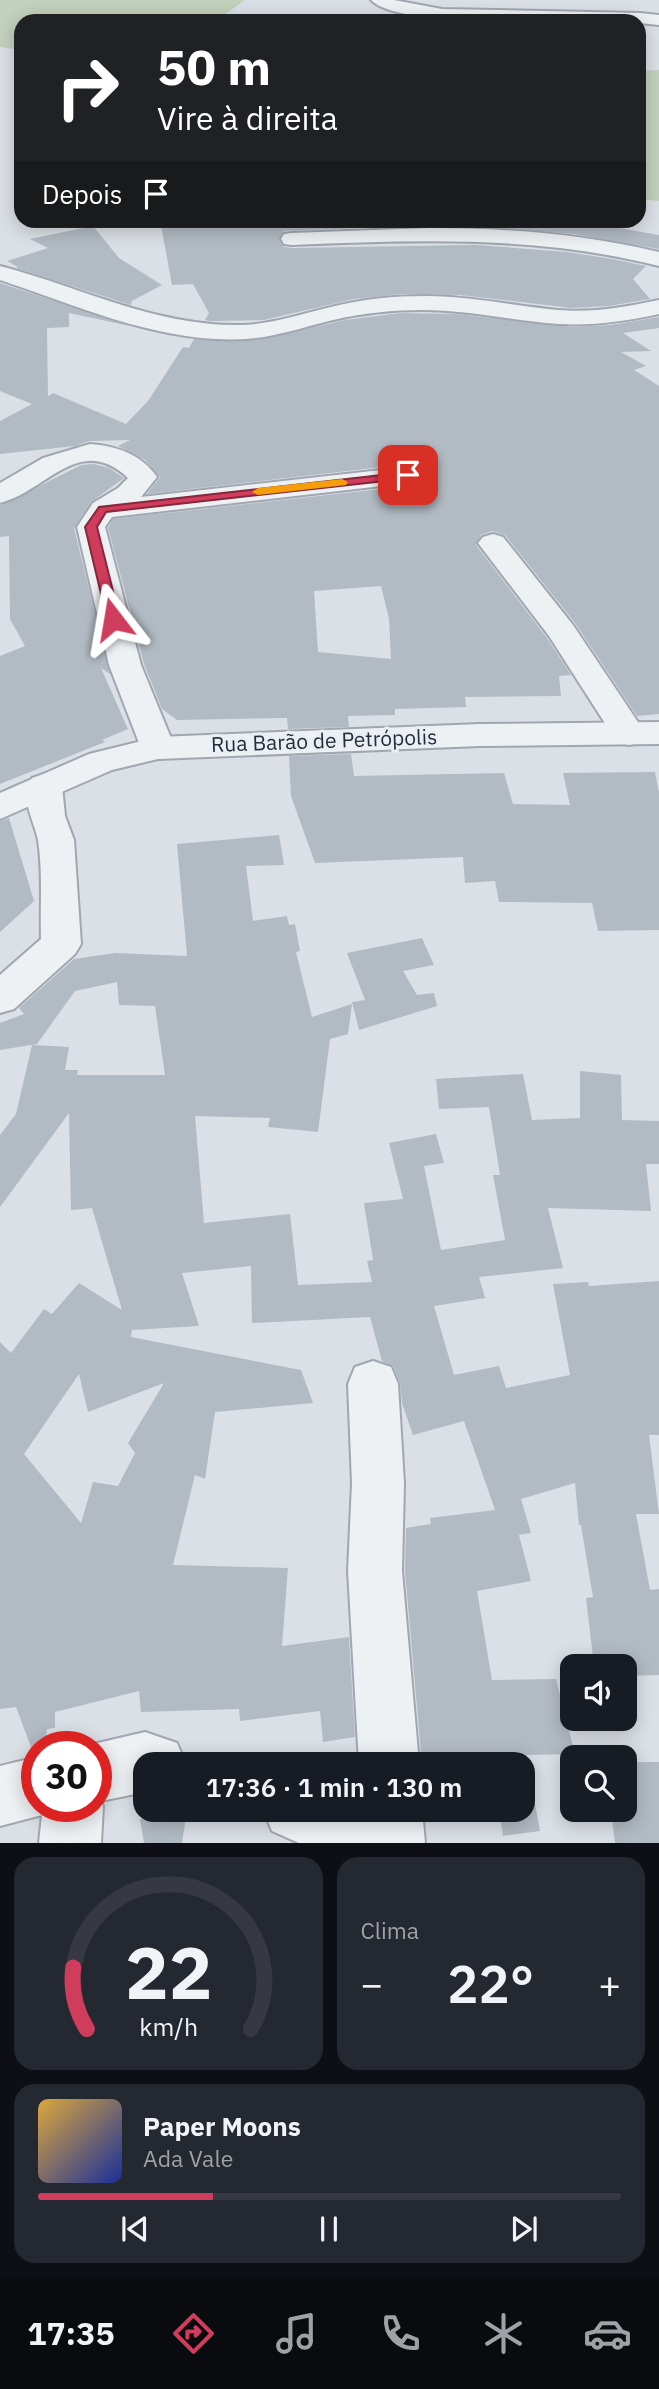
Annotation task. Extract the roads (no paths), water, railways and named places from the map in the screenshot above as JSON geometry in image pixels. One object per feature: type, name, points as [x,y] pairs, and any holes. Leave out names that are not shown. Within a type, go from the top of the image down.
[{"type":"street","points":[[379,0],[410,10],[439,14]]},
{"type":"street","points":[[292,239],[456,233],[568,241],[659,259]]},
{"type":"street","points":[[0,250],[81,284],[92,305]]},
{"type":"street","points":[[0,273],[92,305],[161,322],[205,330],[241,332],[274,329],[347,309],[409,302],[446,303],[561,317],[631,313],[659,307]]},
{"type":"street","points":[[0,495],[52,463],[76,454],[99,451],[122,458],[143,477],[128,494],[103,509],[91,527],[125,665],[158,748]]},
{"type":"street","points":[[103,509],[408,475]]},
{"type":"street","points":[[493,543],[644,733]]},
{"type":"street","name":"Rua Barão de Petrópolis","points":[[45,801],[101,762],[158,748],[480,735],[644,733]]},
{"type":"street","points":[[0,807],[45,801],[56,840],[61,944],[0,998]]},
{"type":"street","points":[[373,1384],[377,1483],[375,1571],[388,1752]]},
{"type":"street","points":[[112,1769],[133,1764]]},
{"type":"street","points":[[0,1796],[21,1791]]},
{"type":"street","points":[[70,1843],[72,1822]]},
{"type":"street","points":[[322,1822],[373,1843]]},
{"type":"street","points":[[393,1822],[394,1843]]}]
